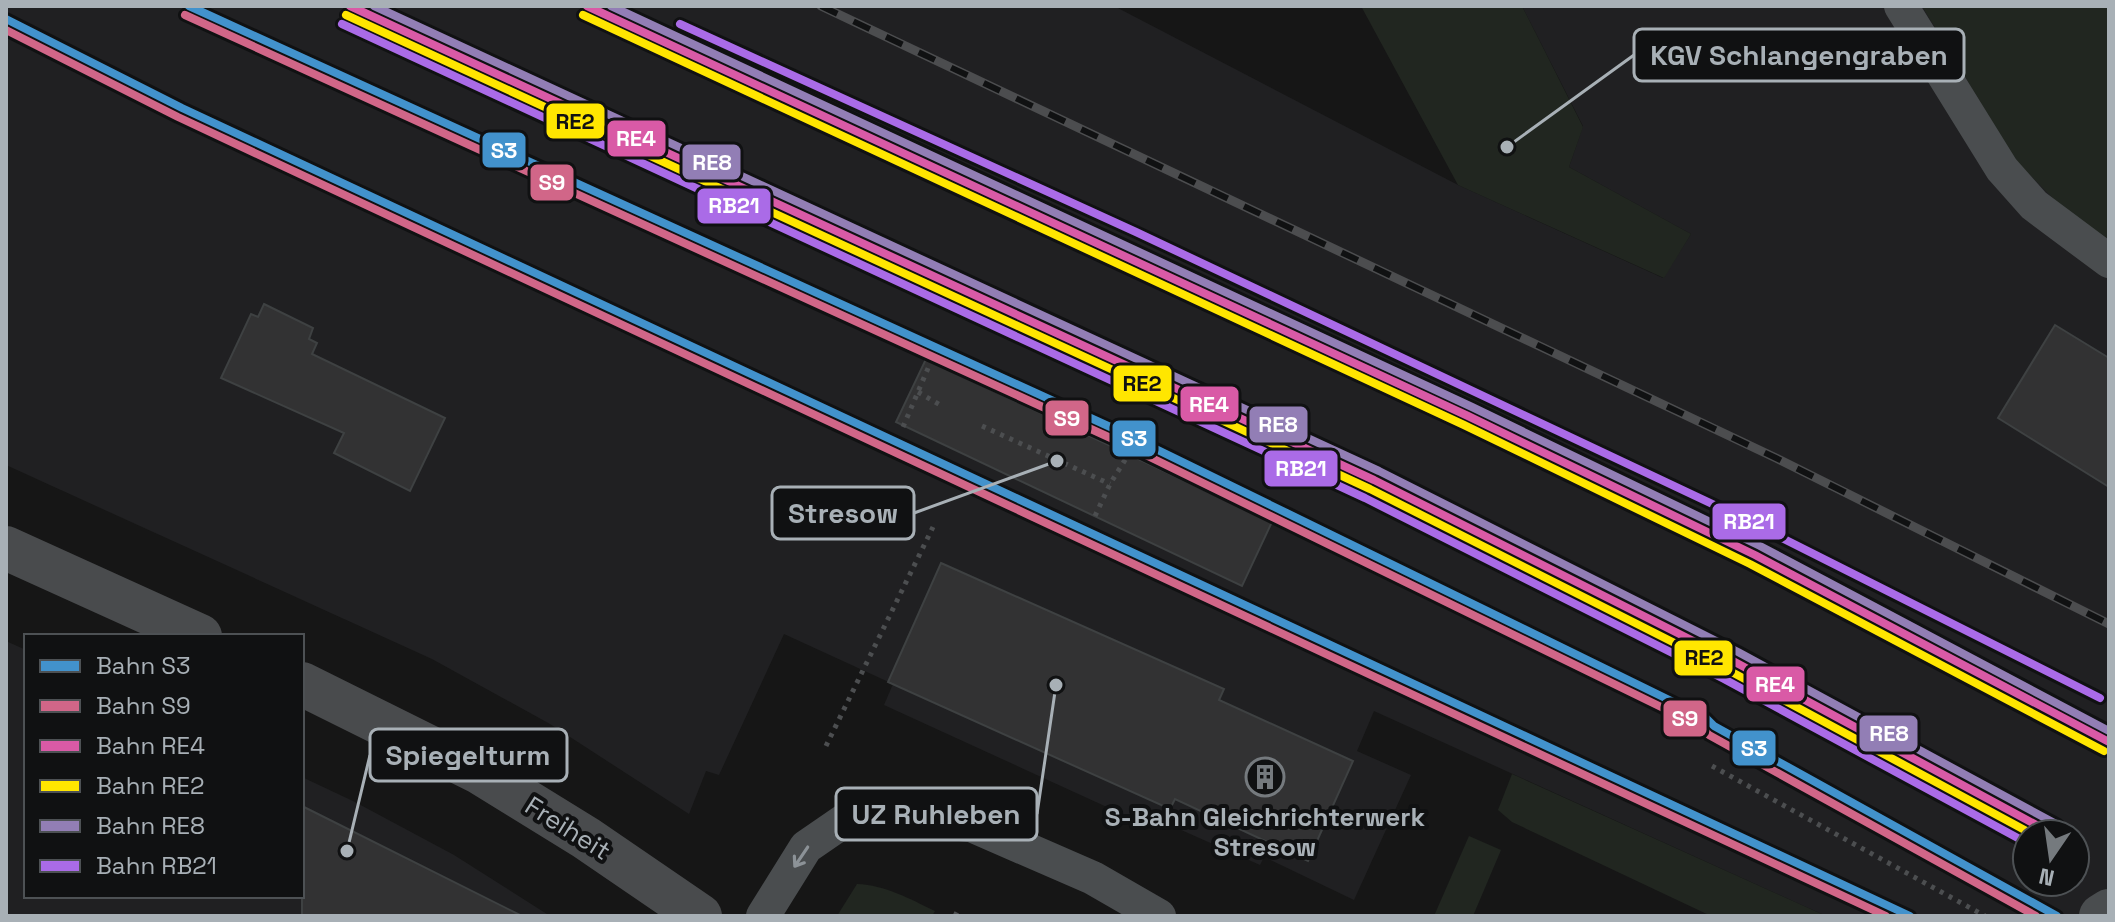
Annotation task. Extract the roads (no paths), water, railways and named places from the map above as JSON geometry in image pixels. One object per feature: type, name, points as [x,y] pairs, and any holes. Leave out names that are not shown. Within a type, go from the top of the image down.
[{"type":"street","points":[[6,548],[196,634]]},
{"type":"street","name":"Freiheit","points":[[304,685],[479,772],[586,838],[700,916]]},
{"type":"street","points":[[2101,916],[2109,911]]},
{"type":"lane","points":[[1901,6],[2002,169],[2034,205],[2109,261]]},
{"type":"lane","points":[[763,916],[806,847],[854,814],[971,825],[1093,878],[1159,916]]},
{"type":"railway","points":[[821,6],[1776,458],[2109,624]]},
{"type":"rail line","name":"S3","points":[[189,6],[1119,431],[1706,718],[1714,726],[2057,916]]},
{"type":"rail line","name":"RE4","points":[[350,6],[1374,480],[1733,661],[2023,818]]},
{"type":"rail line","name":"RE8","points":[[374,6],[1379,471],[1738,652],[2045,818]]},
{"type":"rail line","name":"RE4","points":[[587,6],[1468,416],[1755,555],[2109,742]]},
{"type":"rail line","name":"RE8","points":[[611,6],[1472,407],[1760,546],[2109,731]]},
{"type":"rail line","name":"S9","points":[[185,15],[1115,440],[1700,726],[1709,735],[2036,916]]},
{"type":"rail line","name":"RE2","points":[[346,15],[1370,489],[1728,670],[2011,823]]},
{"type":"rail line","name":"RE2","points":[[583,15],[1464,425],[1750,564],[2104,751]]},
{"type":"rail line","name":"S3","points":[[6,19],[182,108],[1910,916]]},
{"type":"rail line","name":"RB21","points":[[342,24],[1365,498],[1724,679],[2011,834]]},
{"type":"rail line","name":"RB21","points":[[680,24],[1136,232],[1742,518],[2100,698]]},
{"type":"rail line","name":"S9","points":[[6,30],[178,117],[1886,916]]},
{"type":"place","name":"KGV Schlangengraben","points":[[1507,147]]},
{"type":"place","name":"Stresow","points":[[1057,461]]},
{"type":"place","name":"UZ Ruhleben","points":[[1056,685]]},
{"type":"place","name":"S-Bahn Gleichrichterwerk Stresow","points":[[1265,777]]},
{"type":"place","name":"Spiegelturm","points":[[347,851]]}]
